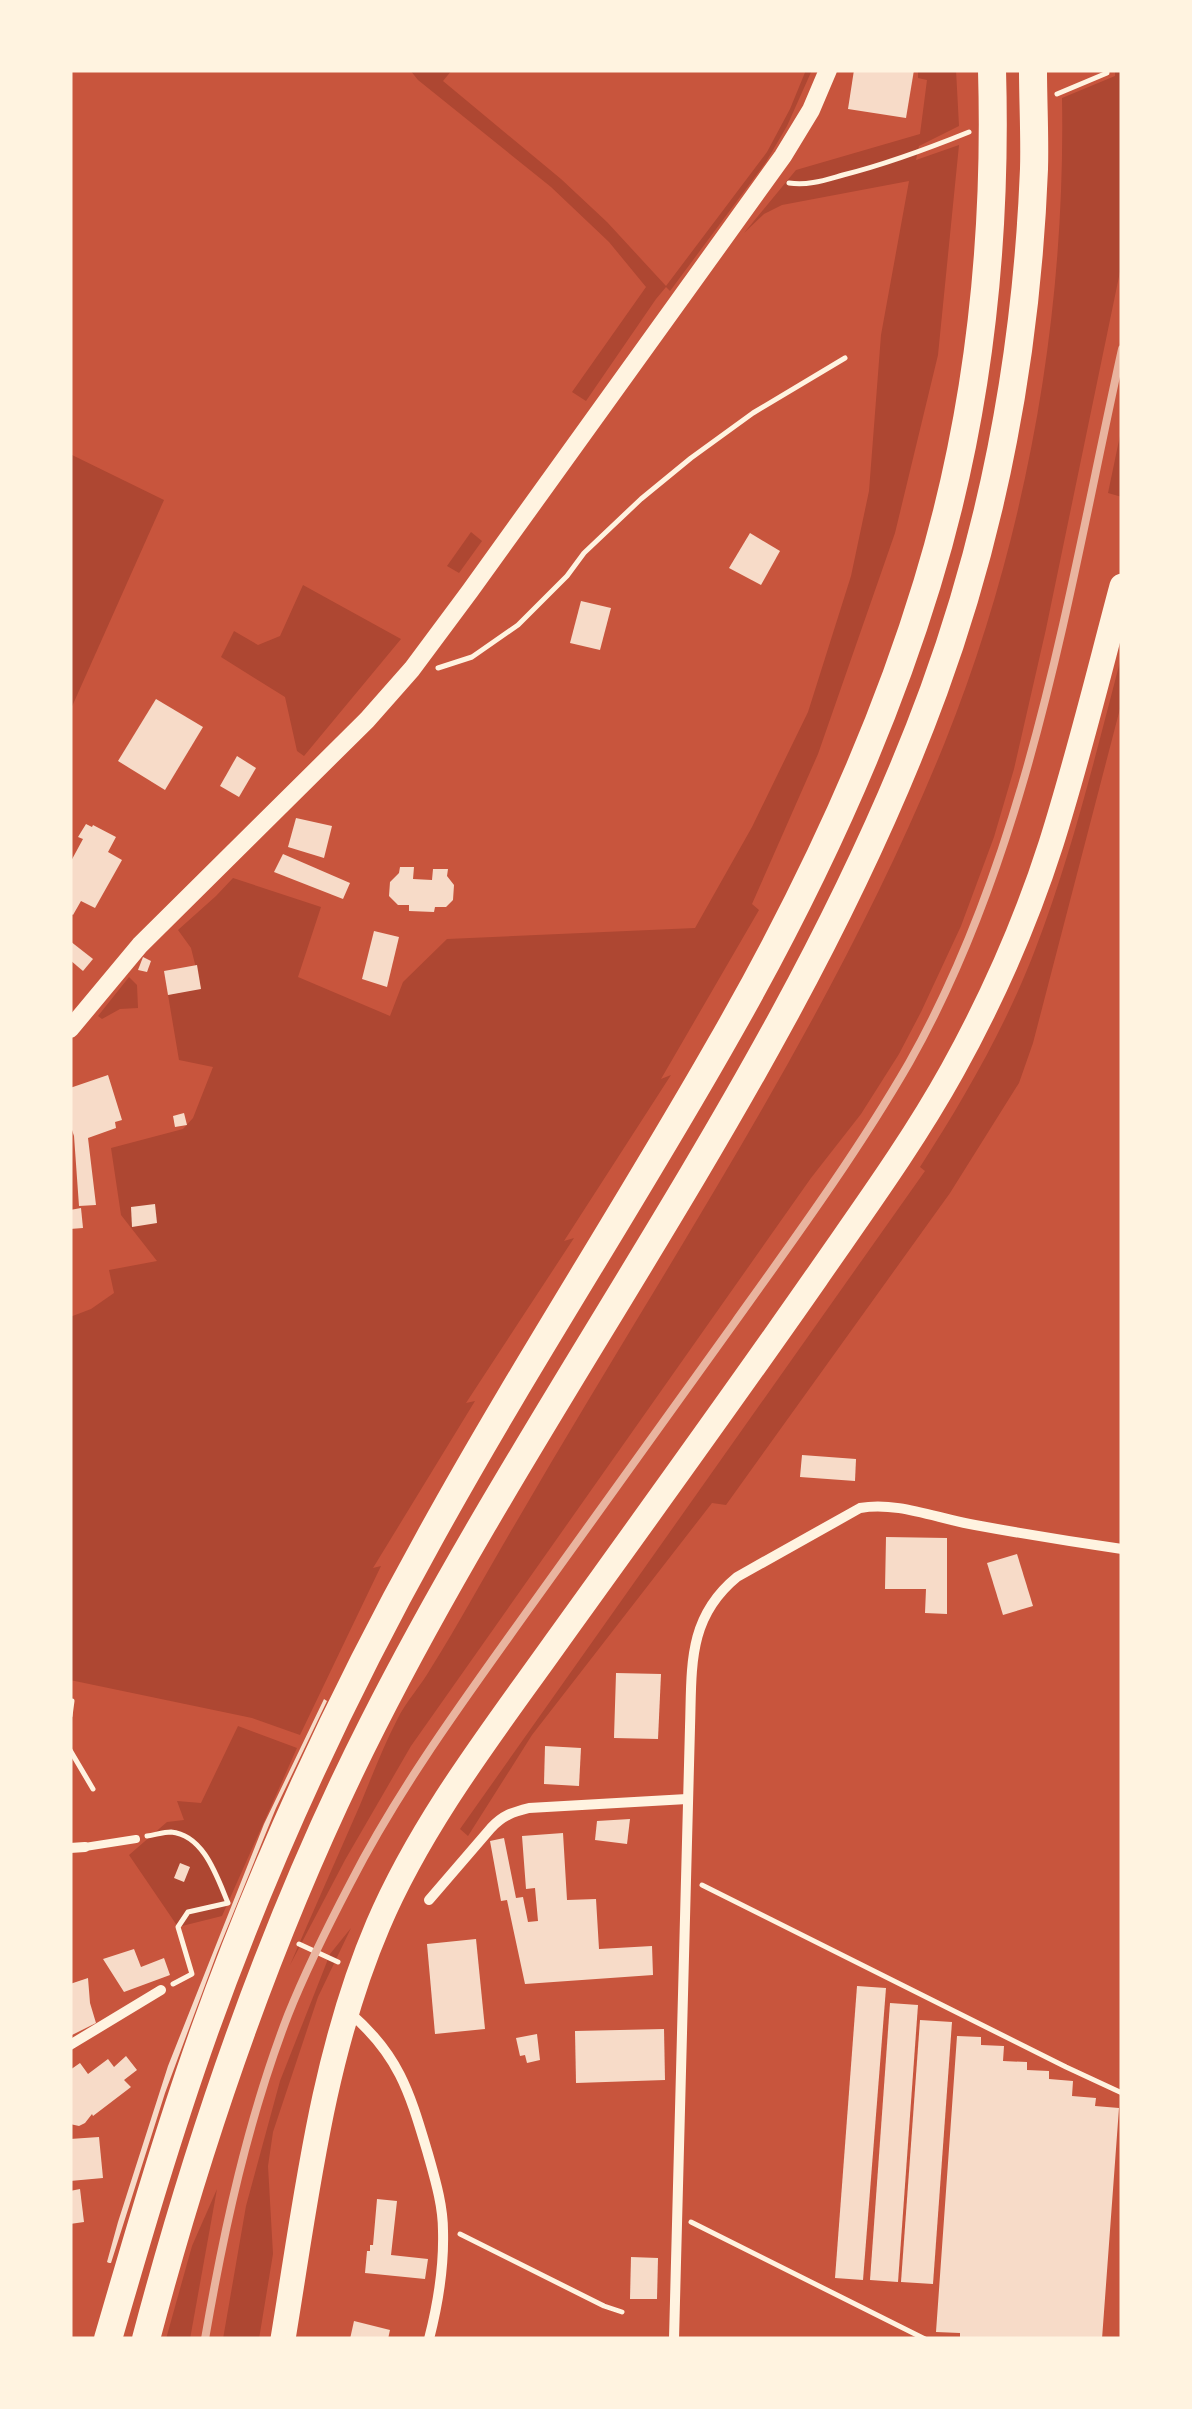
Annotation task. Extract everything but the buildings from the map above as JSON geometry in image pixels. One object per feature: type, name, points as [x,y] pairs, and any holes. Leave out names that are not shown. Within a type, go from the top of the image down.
[{"type":"highway","points":[[108,2339],[204,2030],[246,1920],[314,1766],[431,1534],[750,992],[798,901],[882,714],[933,564],[972,391],[987,275],[992,70]]},
{"type":"highway","points":[[146,2339],[231,2061],[264,1969],[341,1790],[475,1538],[790,1002],[882,818],[912,746],[962,606],[1008,417],[1030,242],[1033,70]]},
{"type":"main road","points":[[283,2339],[316,2141],[346,2009],[400,1878],[486,1740],[819,1273],[897,1160],[950,1074],[989,998],[1040,876],[1122,586]]},
{"type":"street","points":[[70,1028],[140,945],[367,720],[412,669],[798,134],[828,70]]},
{"type":"street","points":[[674,2339],[687,1799],[695,1646],[704,1615],[720,1591],[737,1576],[860,1508],[878,1506],[1122,1549]]},
{"type":"street","points":[[428,1900],[490,1828],[511,1812],[687,1799]]},
{"type":"street","points":[[70,1848],[85,1847]]},
{"type":"street","points":[[70,2045],[161,1990]]},
{"type":"street","points":[[346,2009],[374,2036],[403,2077],[434,2176],[444,2227],[437,2299],[428,2339]]},
{"type":"lane","points":[[85,1847],[136,1838]]},
{"type":"path","points":[[766,179],[808,184],[916,154]]},
{"type":"path","points":[[412,669],[458,663],[502,637],[549,594],[584,553],[691,458],[753,412],[845,358]]},
{"type":"path","points":[[70,1716],[72,1701]]},
{"type":"path","points":[[70,1750],[93,1789]]},
{"type":"path","points":[[136,1838],[168,1832],[185,1835],[212,1867],[228,1903],[188,1912],[178,1927],[192,1974],[161,1990]]},
{"type":"path","points":[[686,1877],[1122,2093]]},
{"type":"path","points":[[299,1944],[359,1971]]},
{"type":"path","points":[[677,2215],[925,2339]]},
{"type":"path","points":[[444,2227],[622,2312]]},
{"type":"shaded area","points":[[410,70],[452,70],[443,81],[561,179],[666,286],[767,152],[806,70],[812,70],[766,162],[670,291],[666,287],[656,299],[586,401],[572,392],[646,287],[609,242],[551,187]]},
{"type":"shaded area","points":[[918,70],[956,70],[959,126],[919,146],[916,160],[959,145],[938,355],[895,533],[818,754],[752,904],[759,910],[661,1079],[671,1075],[564,1241],[574,1238],[466,1403],[475,1401],[373,1568],[381,1566],[300,1735],[252,1718],[70,1680],[70,1317],[91,1309],[114,1293],[109,1270],[157,1261],[121,1215],[111,1148],[183,1129],[193,1118],[213,1067],[179,1060],[168,995],[201,988],[191,948],[178,930],[233,878],[321,907],[298,977],[390,1016],[403,982],[447,939],[695,928],[752,827],[808,712],[851,576],[869,491],[881,335],[909,181],[782,205],[764,214],[744,233],[796,170],[920,134],[927,80],[918,78]]},
{"type":"shaded area","points":[[1115,70],[1122,70],[1122,262],[1014,769],[961,926],[899,1054],[861,1114],[811,1178],[411,1746],[290,1965],[401,1713],[442,1651],[799,1044],[900,845],[945,742],[998,586],[1035,426],[1057,262],[1062,98],[1115,76]]},
{"type":"shaded area","points":[[1122,426],[1122,497],[1108,493]]},
{"type":"shaded area","points":[[70,454],[164,500],[70,711]]},
{"type":"shaded area","points":[[471,532],[482,541],[459,573],[447,566]]},
{"type":"shaded area","points":[[303,585],[401,639],[304,756],[297,751],[285,697],[221,657],[234,631],[258,645],[280,636]]},
{"type":"shaded area","points":[[1122,654],[1122,701],[1033,1043],[1019,1083],[950,1193],[726,1505],[712,1503],[532,1735],[468,1836],[460,1829],[925,1171],[920,1167],[983,1062],[1035,950],[1072,840]]},
{"type":"shaded area","points":[[129,977],[137,985],[138,1008],[120,1009],[102,1019],[98,1016]]},
{"type":"shaded area","points":[[238,1726],[297,1748],[222,1916],[178,1927],[129,1855],[167,1822],[184,1820],[177,1801],[201,1803]]},
{"type":"shaded area","points":[[351,1928],[318,1997],[273,2132],[268,2166],[273,2254],[259,2339],[223,2339],[246,2206],[280,2081],[330,1954]]},
{"type":"shaded area","points":[[217,2189],[190,2339],[166,2339],[192,2246]]},
{"type":"railway","points":[[205,2339],[239,2175],[274,2054],[310,1965],[369,1848],[456,1712],[847,1162],[909,1063],[951,980],[986,894],[1041,715],[1122,349]]}]
